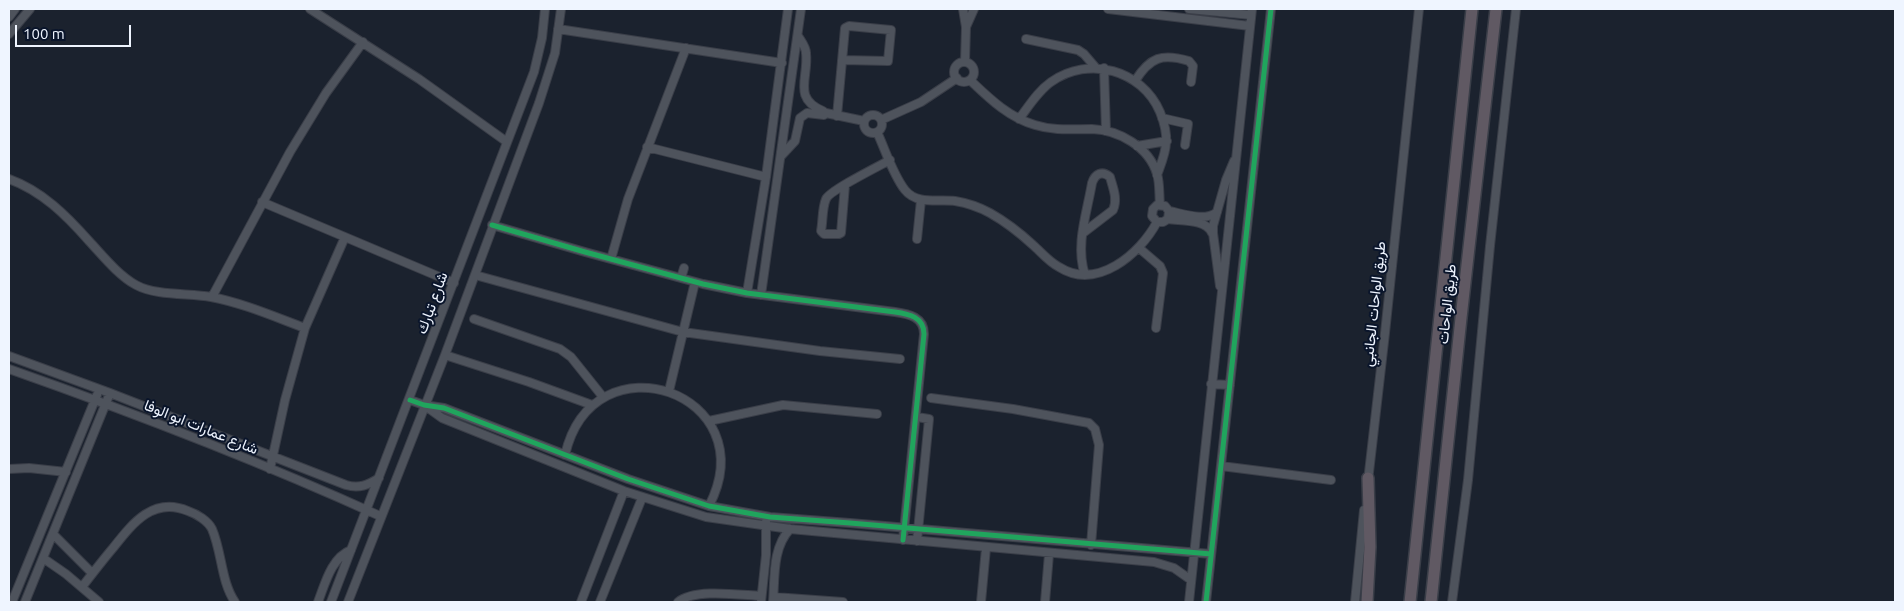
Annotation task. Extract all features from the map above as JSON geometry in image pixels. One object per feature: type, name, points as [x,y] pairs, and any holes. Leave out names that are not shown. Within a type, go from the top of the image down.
[{"type":"highway","name":"طريق الواحات","points":[[1410,602],[1472,9]]},
{"type":"highway","name":"طريق الواحات","points":[[1431,602],[1496,9]]},
{"type":"highway","points":[[1367,602],[1370,547],[1368,478]]},
{"type":"street","points":[[9,16],[15,9]]},
{"type":"street","points":[[9,34],[30,9]]},
{"type":"street","points":[[310,9],[470,114],[507,142]]},
{"type":"street","name":"شارع تبارك","points":[[331,602],[410,400],[474,224],[534,72],[542,38],[545,9]]},
{"type":"street","name":"شارع تبارك","points":[[348,602],[380,516],[445,355],[539,103],[555,53],[561,9]]},
{"type":"street","points":[[747,293],[766,177],[788,9]]},
{"type":"street","points":[[761,295],[801,9]]},
{"type":"street","points":[[965,62],[966,28],[964,9],[973,9],[966,28]]},
{"type":"street","points":[[1108,9],[1164,12],[1250,26]]},
{"type":"street","points":[[1189,9],[1252,12],[1189,602]]},
{"type":"street","points":[[1206,602],[1271,9]]},
{"type":"street","name":"طريق الواحات الجانبي","points":[[1355,602],[1386,333],[1419,9]]},
{"type":"street","points":[[1452,602],[1468,480],[1491,236],[1516,9]]},
{"type":"street","points":[[837,116],[842,60],[847,27],[891,30],[888,61],[842,60]]},
{"type":"street","points":[[558,29],[782,63]]},
{"type":"street","points":[[781,156],[794,141],[798,122],[806,113],[808,102],[804,87],[806,54],[798,36]]},
{"type":"street","points":[[1026,39],[1078,50],[1100,68],[1127,76],[1135,81],[1151,97],[1162,118],[1167,141],[1163,160],[1157,175]]},
{"type":"street","points":[[212,297],[290,152],[326,93],[363,42]]},
{"type":"street","points":[[611,259],[628,199],[686,48]]},
{"type":"street","points":[[1135,81],[1151,62],[1164,56],[1192,63],[1191,82]]},
{"type":"street","points":[[970,80],[973,75],[973,68],[965,62],[959,64],[955,68],[956,78],[962,81],[970,80],[1004,111],[1019,119],[1048,128],[1106,131],[1127,139],[1138,146],[1146,154],[1157,175],[1160,205]]},
{"type":"street","points":[[1019,119],[1040,91],[1052,82],[1067,74],[1100,68]]},
{"type":"street","points":[[1100,68],[1106,131]]},
{"type":"street","points":[[881,120],[920,102],[956,78]]},
{"type":"street","points":[[779,81],[791,83]]},
{"type":"street","points":[[808,102],[826,114]]},
{"type":"street","points":[[806,113],[826,114],[864,121]]},
{"type":"street","points":[[864,121],[872,115],[881,120]]},
{"type":"street","points":[[1162,118],[1188,124],[1185,146]]},
{"type":"street","points":[[877,132],[881,127],[881,120]]},
{"type":"street","points":[[864,121],[866,130],[877,132]]},
{"type":"street","points":[[877,132],[905,190],[911,196],[921,200],[952,201],[977,207],[1008,224],[1058,267],[1070,272],[1085,275],[1100,273],[1114,267],[1139,248],[1150,236],[1157,222]]},
{"type":"street","points":[[1138,146],[1167,141]]},
{"type":"street","points":[[647,147],[766,177]]},
{"type":"street","points":[[1222,296],[1213,234],[1226,180],[1238,152]]},
{"type":"street","points":[[845,185],[841,233],[824,234],[822,231],[826,198],[845,185],[890,160]]},
{"type":"street","points":[[1083,232],[1113,210],[1116,201],[1110,177],[1107,174],[1099,174],[1094,179],[1083,232],[1080,261],[1085,275]]},
{"type":"street","points":[[9,179],[38,192],[49,201],[105,259],[138,286],[212,297],[238,304],[305,328]]},
{"type":"street","points":[[917,239],[921,200]]},
{"type":"street","points":[[262,202],[454,283]]},
{"type":"street","points":[[1160,205],[1167,207],[1169,215],[1163,222],[1157,222],[1153,219],[1152,211],[1160,205]]},
{"type":"street","points":[[1169,215],[1206,217],[1217,212]]},
{"type":"street","points":[[1169,215],[1205,224],[1213,234]]},
{"type":"street","points":[[492,225],[695,282],[747,293],[895,312],[920,320],[924,334],[917,418],[903,540]]},
{"type":"street","points":[[270,469],[285,400],[305,328],[345,236]]},
{"type":"street","points":[[1139,248],[1160,266],[1163,273],[1156,328]]},
{"type":"street","points":[[681,278],[684,268]]},
{"type":"street","points":[[475,275],[683,332],[820,351],[900,359]]},
{"type":"street","points":[[669,391],[695,282]]},
{"type":"street","points":[[444,308],[460,314]]},
{"type":"street","points":[[474,319],[560,349],[576,362],[603,397]]},
{"type":"street","points":[[445,355],[529,382],[592,406]]},
{"type":"street","name":"شارع عمارات ابو الوفا","points":[[9,356],[110,392],[355,487],[364,486],[379,478]]},
{"type":"street","name":"شارع عمارات ابو الوفا","points":[[9,369],[96,400],[270,469],[380,516]]},
{"type":"street","points":[[1211,384],[1230,385]]},
{"type":"street","points":[[565,455],[577,422],[603,397],[634,387],[656,387],[669,391],[694,405],[709,421],[715,432],[721,456],[722,473],[718,490],[710,506]]},
{"type":"street","points":[[12,602],[100,389]]},
{"type":"street","points":[[24,602],[110,392]]},
{"type":"street","points":[[931,398],[1022,410],[1089,422],[1095,429],[1099,445],[1090,545]]},
{"type":"street","points":[[410,400],[424,405],[444,408],[636,482],[710,506],[766,517],[1211,554]]},
{"type":"street","points":[[424,405],[442,418],[624,491],[706,517],[790,529],[1154,562],[1174,568],[1191,580]]},
{"type":"street","points":[[709,421],[783,406],[877,414]]},
{"type":"street","points":[[917,418],[929,419],[918,541]]},
{"type":"street","points":[[1222,466],[1331,480]]},
{"type":"street","points":[[9,469],[38,469],[66,472]]},
{"type":"street","points":[[581,602],[624,491]]},
{"type":"street","points":[[600,602],[642,498]]},
{"type":"street","points":[[82,587],[132,524],[158,508],[172,507],[187,510],[200,516],[211,528],[226,580],[235,602]]},
{"type":"street","points":[[678,602],[690,596],[698,599],[725,594],[761,599],[766,548],[766,517]]},
{"type":"street","points":[[790,529],[782,538],[778,550],[773,599],[843,602]]},
{"type":"street","points":[[53,534],[92,573]]},
{"type":"street","points":[[766,548],[778,550]]},
{"type":"street","points":[[980,602],[986,548]]},
{"type":"street","points":[[318,602],[335,562],[342,554],[351,550]]},
{"type":"street","points":[[1045,602],[1050,554]]},
{"type":"street","points":[[43,558],[59,568],[99,602]]},
{"type":"cycle path","points":[[1206,602],[1271,9]]},
{"type":"cycle path","points":[[492,225],[703,284],[747,293],[900,313],[910,315],[919,320],[924,334],[903,540]]},
{"type":"cycle path","points":[[410,400],[424,405],[444,408],[628,479],[709,506],[770,517],[1211,554]]}]
